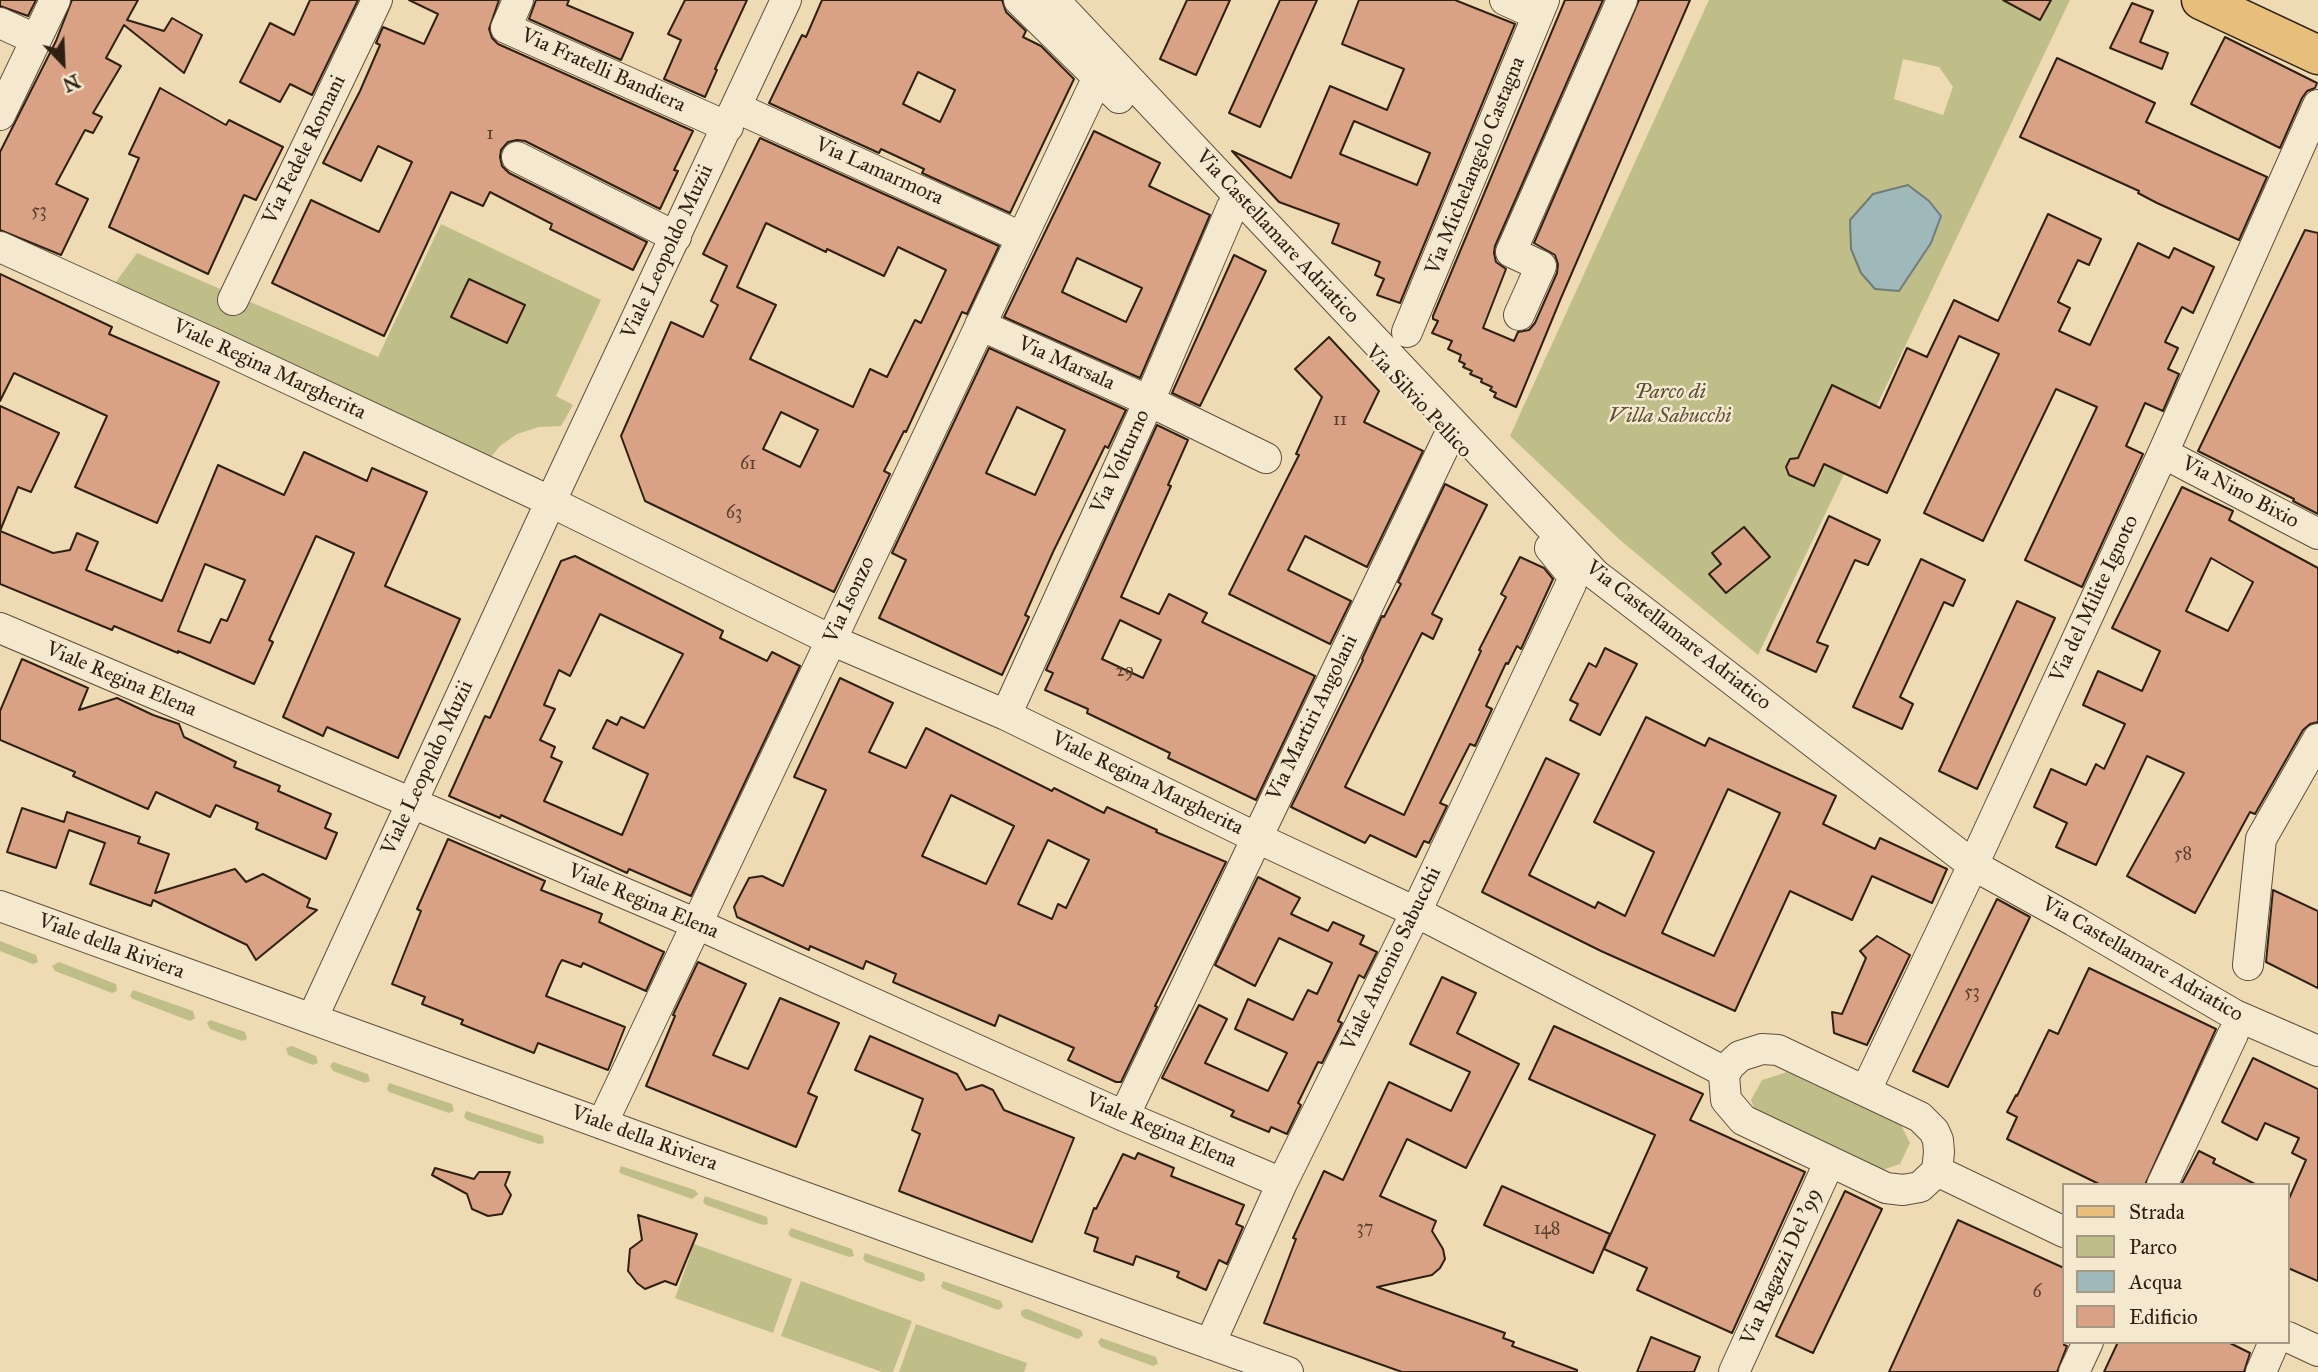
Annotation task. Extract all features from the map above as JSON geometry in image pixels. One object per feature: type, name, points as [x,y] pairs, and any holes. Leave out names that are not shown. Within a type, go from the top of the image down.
[{"type":"main road","points":[[2201,0],[2318,55]]},
{"type":"street","points":[[0,115],[55,0]]},
{"type":"street","name":"Via Fedele Romani","points":[[233,300],[377,0]]},
{"type":"street","name":"Via Fratelli Bandiera","points":[[518,0],[506,27],[732,118]]},
{"type":"street","name":"Via Silvio Pellico","points":[[1019,0],[1232,207],[1450,434],[1572,575]]},
{"type":"street","name":"Via Castellamare Adriatico","points":[[1054,0],[1596,575],[1973,865],[2074,920],[2235,1015],[2318,1051]]},
{"type":"street","points":[[1505,0],[1541,8]]},
{"type":"street","points":[[1518,315],[1541,266],[1511,252],[1622,0]]},
{"type":"street","name":"Viale Leopoldo Muzii","points":[[312,1019],[550,502],[732,118],[782,5]]},
{"type":"street","name":"Via Michelangelo Castagna","points":[[1407,332],[1541,8]]},
{"type":"street","points":[[0,23],[35,39]]},
{"type":"street","name":"Via Isonzo","points":[[602,1124],[1098,77]]},
{"type":"street","name":"Via del Milite Ignoto","points":[[1866,1090],[1973,865],[2318,105]]},
{"type":"street","name":"Via Lamarmora","points":[[732,118],[1021,237]]},
{"type":"street","points":[[517,157],[676,237]]},
{"type":"street","name":"Via Volturno","points":[[1006,715],[1149,401],[1232,207]]},
{"type":"street","name":"Viale Regina Margherita","points":[[0,247],[550,502],[831,640],[1006,715],[1255,837],[1416,912],[1725,1072]]},
{"type":"street","name":"Via Marsala","points":[[980,325],[1266,457]]},
{"type":"street","name":"Via Martiri Angolani","points":[[1124,1116],[1255,837],[1450,434]]},
{"type":"street","name":"Via Nino Bixio","points":[[2162,453],[2318,534]]},
{"type":"street","name":"Viale Antonio Sabucchi","points":[[1210,1344],[1282,1183],[1416,912],[1571,584],[1572,575]]},
{"type":"street","name":"Viale Regina Elena","points":[[0,628],[697,924],[1124,1116],[1282,1183]]},
{"type":"street","points":[[2248,965],[2261,839],[2318,739]]},
{"type":"street","name":"Viale della Riviera","points":[[0,906],[1288,1372]]},
{"type":"street","points":[[2163,1183],[2233,1034]]},
{"type":"street","points":[[1762,1049],[1777,1050],[1866,1090],[1920,1117],[1934,1132],[1939,1152],[1937,1171],[1920,1187],[1903,1190],[1886,1188],[1742,1120],[1726,1100],[1723,1083],[1725,1072],[1740,1056],[1762,1049]]},
{"type":"street","name":"Via Ragazzi Del '99","points":[[1734,1372],[1829,1163]]},
{"type":"street","points":[[1937,1171],[2062,1231]]},
{"type":"street","points":[[2290,1338],[2318,1351]]},
{"type":"street","points":[[2074,1372],[2087,1344]]},
{"type":"street","points":[[2261,1372],[2273,1344]]},
{"type":"green space","name":"Parco di Villa Sabucchi","points":[[1709,0],[2070,0],[1758,655],[1620,540],[1510,436]],"holes":[[[1903,59],[1939,67],[1953,87],[1943,115],[1894,99]]]},
{"type":"green space","points":[[441,224],[601,300],[556,396],[573,405],[561,426],[539,427],[517,434],[500,446],[485,464],[113,286],[137,253],[378,357]]},
{"type":"green space","points":[[0,941],[36,955],[38,962],[33,964],[0,951]]},
{"type":"green space","points":[[59,962],[116,984],[117,991],[112,993],[55,971],[52,966]]},
{"type":"green space","points":[[133,990],[193,1011],[195,1018],[190,1021],[133,999],[130,996]]},
{"type":"green space","points":[[210,1020],[245,1032],[247,1039],[242,1041],[210,1029],[207,1023]]},
{"type":"green space","points":[[292,1046],[316,1056],[318,1063],[313,1065],[288,1055],[286,1048]]},
{"type":"green space","points":[[333,1062],[368,1074],[370,1081],[365,1083],[333,1071],[330,1066]]},
{"type":"green space","points":[[1787,1072],[1901,1125],[1910,1143],[1900,1164],[1879,1171],[1757,1116],[1751,1100],[1762,1080]]},
{"type":"green space","points":[[389,1083],[452,1104],[454,1111],[449,1113],[389,1092]]},
{"type":"green space","points":[[466,1111],[543,1136],[544,1143],[539,1144],[467,1120],[464,1117]]},
{"type":"green space","points":[[621,1166],[695,1190],[698,1194],[692,1199],[622,1174],[619,1172]]},
{"type":"green space","points":[[705,1196],[767,1217],[768,1224],[763,1225],[706,1205],[703,1202]]},
{"type":"green space","points":[[791,1228],[852,1249],[854,1256],[849,1257],[791,1237],[788,1234]]},
{"type":"green space","points":[[694,1244],[792,1279],[773,1333],[675,1298]]},
{"type":"green space","points":[[865,1253],[924,1273],[925,1280],[921,1282],[866,1262],[863,1259]]},
{"type":"green space","points":[[801,1281],[912,1321],[893,1372],[882,1372],[781,1336]]},
{"type":"green space","points":[[943,1281],[1001,1301],[1003,1307],[998,1310],[943,1289]]},
{"type":"green space","points":[[1027,1309],[1081,1330],[1083,1335],[1078,1339],[1024,1318],[1021,1311]]},
{"type":"green space","points":[[916,1324],[1027,1363],[1024,1372],[899,1372]]},
{"type":"green space","points":[[1101,1338],[1156,1357],[1158,1364],[1153,1366],[1101,1347],[1098,1342]]},
{"type":"water","points":[[1908,185],[1929,201],[1941,216],[1931,243],[1899,291],[1875,289],[1861,273],[1851,249],[1850,220],[1873,194]]},
{"type":"building","points":[[0,0],[36,0],[28,16],[0,6]]},
{"type":"building","points":[[72,0],[138,0],[127,20],[164,31],[172,18],[202,35],[184,73],[124,25],[106,58],[121,66],[93,113],[102,117],[93,133],[85,130],[56,184],[88,199],[61,255],[0,230],[0,152],[56,41]]},
{"type":"building","points":[[310,0],[358,0],[312,95],[290,84],[280,102],[240,82],[270,23],[294,35]]},
{"type":"building","points":[[409,0],[499,0],[489,29],[498,44],[693,131],[674,170],[678,171],[660,209],[525,141],[508,142],[501,150],[502,166],[509,173],[647,242],[633,270],[550,229],[552,224],[490,192],[483,206],[451,192],[384,336],[272,283],[311,200],[379,232],[412,162],[378,146],[361,181],[323,163],[360,91],[380,45],[376,43],[383,27],[424,44],[438,14]]},
{"type":"building","points":[[536,0],[569,0],[567,5],[633,33],[621,60],[529,19]]},
{"type":"building","points":[[685,0],[747,0],[705,97],[664,79],[681,40],[668,34]]},
{"type":"building","points":[[822,0],[1002,0],[1006,12],[1026,31],[1023,37],[1041,46],[1074,79],[1010,213],[922,173],[924,169],[881,149],[879,153],[769,103],[802,35],[806,37]],"holes":[[[918,72],[955,90],[940,122],[903,104]]]},
{"type":"building","points":[[1187,0],[1230,0],[1196,75],[1160,59]]},
{"type":"building","points":[[1280,0],[1317,0],[1260,127],[1229,113]]},
{"type":"building","points":[[1359,0],[1455,0],[1515,24],[1400,303],[1377,295],[1384,279],[1375,275],[1380,262],[1332,243],[1339,224],[1279,202],[1232,151],[1291,178],[1330,86],[1387,110],[1404,69],[1342,44]],"holes":[[[1354,121],[1430,153],[1417,185],[1340,154]]]},
{"type":"building","points":[[1565,0],[1603,0],[1495,246],[1496,262],[1506,269],[1483,328],[1514,341],[1518,332],[1529,330],[1535,323],[1557,273],[1555,255],[1534,243],[1639,0],[1690,0],[1516,407],[1494,397],[1496,393],[1490,390],[1492,387],[1481,382],[1482,379],[1470,374],[1472,371],[1463,367],[1465,364],[1459,361],[1461,355],[1448,349],[1452,341],[1432,333],[1438,321],[1433,319],[1433,316]]},
{"type":"building","points":[[2003,0],[2051,0],[2040,20]]},
{"type":"building","points":[[2132,3],[2153,11],[2140,42],[2168,53],[2162,69],[2110,48]]},
{"type":"building","points":[[2225,37],[2317,83],[2315,88],[2307,91],[2302,98],[2280,148],[2191,104]]},
{"type":"building","points":[[2057,58],[2155,103],[2146,122],[2267,177],[2239,240],[2020,137]]},
{"type":"building","points":[[160,88],[226,125],[229,120],[283,147],[256,200],[244,195],[208,274],[109,227],[139,158],[129,154]]},
{"type":"building","points":[[1094,131],[1160,163],[1149,186],[1210,215],[1140,378],[1004,317]],"holes":[[[1077,258],[1142,288],[1126,322],[1062,292]]]},
{"type":"building","points":[[760,138],[999,246],[967,314],[962,312],[906,432],[904,431],[884,471],[890,474],[834,592],[645,501],[621,436],[671,322],[703,337],[718,305],[711,301],[727,266],[703,254]],"holes":[[[766,223],[884,276],[898,247],[946,270],[921,323],[915,320],[887,377],[870,369],[853,407],[750,359],[776,305],[737,287]],[[781,412],[818,430],[800,467],[763,449]]]},
{"type":"building","points":[[2048,214],[2101,239],[2089,265],[2078,260],[2058,302],[2070,308],[2059,331],[2090,345],[2138,243],[2169,258],[2174,248],[2214,267],[2193,313],[2182,307],[2165,342],[2178,348],[2168,369],[2179,374],[2163,411],[2145,403],[2126,446],[2143,454],[2082,587],[2025,560],[2097,407],[2056,389],[1983,541],[1924,513],[1999,354],[1959,336],[1887,493],[1824,464],[1814,486],[1789,475],[1786,467],[1790,459],[1798,458],[1832,385],[1880,408],[1907,348],[1927,357],[1954,300],[1998,321]]},
{"type":"building","points":[[2305,230],[2318,233],[2318,514],[2293,501],[2294,499],[2198,451]]},
{"type":"building","points":[[1234,255],[1266,271],[1200,406],[1172,393]]},
{"type":"building","points":[[0,274],[112,327],[109,334],[219,382],[157,523],[75,487],[107,416],[14,373],[0,401]]},
{"type":"building","points":[[469,279],[525,305],[507,343],[451,317]]},
{"type":"building","points":[[1329,337],[1379,391],[1364,422],[1423,451],[1367,567],[1305,536],[1288,570],[1351,601],[1330,644],[1229,594],[1299,455],[1296,454],[1322,397],[1295,369]]},
{"type":"building","points":[[989,348],[1126,410],[1108,448],[1105,446],[1053,552],[1025,615],[1029,617],[1002,675],[879,618],[906,560],[892,553]],"holes":[[[1017,407],[1065,430],[1035,495],[986,473]]]},
{"type":"building","points":[[0,406],[59,433],[31,492],[18,487],[0,531]]},
{"type":"building","points":[[1157,425],[1188,440],[1168,485],[1171,486],[1121,597],[1159,614],[1169,594],[1207,613],[1202,622],[1315,676],[1256,800],[1168,758],[1170,753],[1087,713],[1088,709],[1045,690],[1053,673],[1046,670]],"holes":[[[1120,620],[1161,640],[1143,678],[1102,659]]]},
{"type":"building","points":[[304,452],[367,481],[372,468],[427,492],[385,586],[460,619],[398,758],[327,727],[323,736],[283,717],[354,553],[316,536],[269,640],[273,642],[254,684],[178,651],[114,626],[112,630],[0,584],[0,531],[53,553],[70,550],[77,533],[98,542],[86,570],[162,601],[218,465],[284,495]],"holes":[[[205,564],[245,580],[227,621],[221,619],[210,643],[178,631]]]},
{"type":"building","points":[[1445,484],[1487,505],[1432,614],[1442,619],[1433,639],[1422,633],[1345,787],[1404,815],[1506,597],[1501,594],[1520,557],[1544,568],[1553,579],[1521,649],[1517,646],[1508,664],[1506,663],[1486,706],[1492,709],[1475,746],[1470,744],[1440,803],[1447,806],[1429,843],[1424,841],[1416,857],[1370,835],[1365,843],[1291,807],[1382,616],[1384,617],[1401,584],[1398,582]]},
{"type":"building","points":[[2182,487],[2233,511],[2229,520],[2318,568],[2318,722],[2303,730],[2255,814],[2250,812],[2195,913],[2127,876],[2184,773],[2147,756],[2096,865],[2056,847],[2067,823],[2034,807],[2051,769],[2086,785],[2096,764],[2104,769],[2125,724],[2083,705],[2098,671],[2142,691],[2160,651],[2112,628]],"holes":[[[2211,558],[2253,582],[2228,631],[2186,611]]]},
{"type":"building","points":[[1829,516],[1880,540],[1868,565],[1855,560],[1817,642],[1828,646],[1816,672],[1767,650]]},
{"type":"building","points":[[1744,527],[1770,557],[1726,593],[1709,574],[1721,564],[1712,553]]},
{"type":"building","points":[[575,556],[723,631],[720,638],[767,661],[772,652],[800,666],[691,896],[629,869],[627,873],[501,815],[500,818],[449,796],[485,716],[490,718],[561,561]],"holes":[[[600,614],[683,654],[644,728],[621,717],[617,725],[607,720],[593,748],[648,774],[622,835],[544,801],[562,762],[551,757],[555,747],[540,740],[555,709],[544,705],[559,670],[570,676]]]},
{"type":"building","points":[[1921,559],[1965,580],[1953,606],[1944,602],[1900,697],[1913,704],[1902,729],[1853,707]]},
{"type":"building","points":[[2017,601],[2055,618],[1977,789],[1939,771]]},
{"type":"building","points":[[1605,648],[1637,664],[1600,735],[1570,720],[1578,704],[1570,700],[1589,663],[1596,667]]},
{"type":"building","points":[[22,659],[88,688],[79,710],[117,698],[179,724],[184,737],[236,762],[234,767],[280,786],[278,791],[331,814],[325,828],[337,833],[326,859],[256,829],[258,823],[216,805],[210,817],[156,792],[148,809],[73,776],[75,772],[0,740],[0,711]]},
{"type":"building","points":[[840,678],[893,703],[869,752],[906,768],[926,728],[1052,791],[1054,788],[1104,813],[1107,807],[1157,830],[1156,832],[1226,862],[1121,1082],[1068,1060],[1074,1048],[999,1015],[995,1026],[893,982],[896,974],[866,961],[863,969],[810,946],[809,950],[737,917],[734,907],[749,878],[762,876],[783,886],[826,790],[794,777]],"holes":[[[951,795],[1014,826],[986,884],[922,856]],[[1048,840],[1089,860],[1066,908],[1058,904],[1052,919],[1018,904]]]},
{"type":"building","points":[[1646,717],[1705,746],[1709,738],[1836,796],[1823,824],[1875,849],[1880,838],[1947,869],[1932,903],[1872,876],[1852,920],[1790,891],[1735,1011],[1601,951],[1482,892],[1546,758],[1579,774],[1529,875],[1595,908],[1598,902],[1625,916],[1654,852],[1594,822]],"holes":[[[1728,789],[1780,813],[1714,956],[1662,933]]]},
{"type":"building","points":[[22,808],[64,822],[67,812],[140,837],[138,843],[169,854],[155,893],[235,869],[246,882],[263,874],[310,899],[307,907],[317,910],[256,960],[247,945],[153,900],[151,906],[90,884],[105,843],[69,830],[56,868],[7,852]]},
{"type":"building","points":[[448,839],[545,881],[541,890],[602,914],[599,922],[664,952],[646,991],[583,963],[581,967],[562,960],[559,965],[546,996],[625,1027],[608,1070],[538,1043],[534,1053],[461,1024],[463,1020],[422,1004],[425,997],[392,984],[421,911],[417,909]]},
{"type":"building","points":[[1258,877],[1300,898],[1291,914],[1328,931],[1333,922],[1364,936],[1360,944],[1377,952],[1364,978],[1359,975],[1338,1021],[1342,1023],[1322,1063],[1318,1062],[1298,1103],[1301,1105],[1287,1134],[1271,1127],[1269,1132],[1231,1116],[1234,1111],[1162,1078],[1199,1005],[1227,1019],[1205,1063],[1268,1091],[1287,1053],[1235,1029],[1248,999],[1293,1020],[1308,990],[1317,994],[1332,963],[1279,938],[1255,986],[1215,965]]},
{"type":"building","points":[[2273,890],[2318,911],[2318,988],[2266,962]]},
{"type":"building","points":[[1997,899],[2030,917],[1948,1087],[1913,1071]]},
{"type":"building","points":[[1877,936],[1910,955],[1867,1045],[1834,1033],[1832,1012],[1842,1014],[1866,958],[1860,951]]},
{"type":"building","points":[[698,962],[746,984],[713,1055],[748,1069],[780,998],[839,1023],[808,1093],[817,1097],[796,1147],[646,1086],[675,1016],[673,1015]]},
{"type":"building","points":[[2089,968],[2216,1029],[2146,1183],[2097,1183],[2007,1139],[2017,1117],[2007,1112],[2049,1030],[2058,1034]]},
{"type":"building","points":[[1442,977],[1476,993],[1457,1033],[1519,1064],[1466,1168],[1407,1139],[1380,1196],[1436,1221],[1432,1231],[1443,1249],[1445,1259],[1432,1275],[1377,1287],[1505,1333],[1503,1338],[1514,1342],[1512,1346],[1577,1372],[1402,1372],[1264,1323],[1296,1239],[1293,1238],[1324,1171],[1343,1180],[1389,1082],[1451,1111],[1470,1072],[1410,1044]]},
{"type":"building","points":[[1554,1026],[1703,1094],[1690,1120],[1805,1172],[1732,1333],[1637,1290],[1647,1268],[1604,1249],[1655,1135],[1529,1079]]},
{"type":"building","points":[[870,1036],[957,1074],[966,1090],[982,1085],[993,1090],[1004,1110],[1074,1138],[1032,1242],[899,1191],[920,1134],[912,1130],[923,1099],[855,1070]]},
{"type":"building","points":[[2253,1058],[2318,1089],[2318,1281],[2290,1269],[2290,1196],[2306,1160],[2292,1153],[2299,1138],[2265,1123],[2257,1140],[2222,1122]]},
{"type":"building","points":[[2199,1151],[2215,1159],[2213,1163],[2253,1183],[2182,1183]]},
{"type":"building","points":[[1138,1153],[1174,1168],[1171,1176],[1244,1205],[1236,1224],[1243,1227],[1227,1264],[1219,1260],[1206,1290],[1177,1277],[1179,1272],[1136,1256],[1133,1265],[1094,1251],[1098,1238],[1085,1233],[1094,1208],[1096,1209],[1123,1154],[1135,1159]]},
{"type":"building","points":[[435,1168],[474,1179],[479,1172],[510,1172],[505,1185],[511,1195],[502,1214],[488,1216],[472,1209],[467,1194],[432,1175]]},
{"type":"building","points":[[1502,1186],[1610,1234],[1593,1273],[1484,1225]]},
{"type":"building","points":[[1845,1191],[1882,1209],[1813,1353],[1776,1336]]},
{"type":"building","points":[[638,1215],[697,1234],[676,1285],[665,1281],[645,1289],[628,1271],[630,1249],[642,1240]]},
{"type":"building","points":[[1958,1220],[2062,1267],[2062,1344],[2067,1346],[2057,1372],[1889,1372]]},
{"type":"building","points":[[1651,1337],[1700,1357],[1694,1372],[1637,1372]]},
{"type":"building","points":[[2117,1344],[2232,1344],[2250,1353],[2244,1372],[2104,1372]]}]
